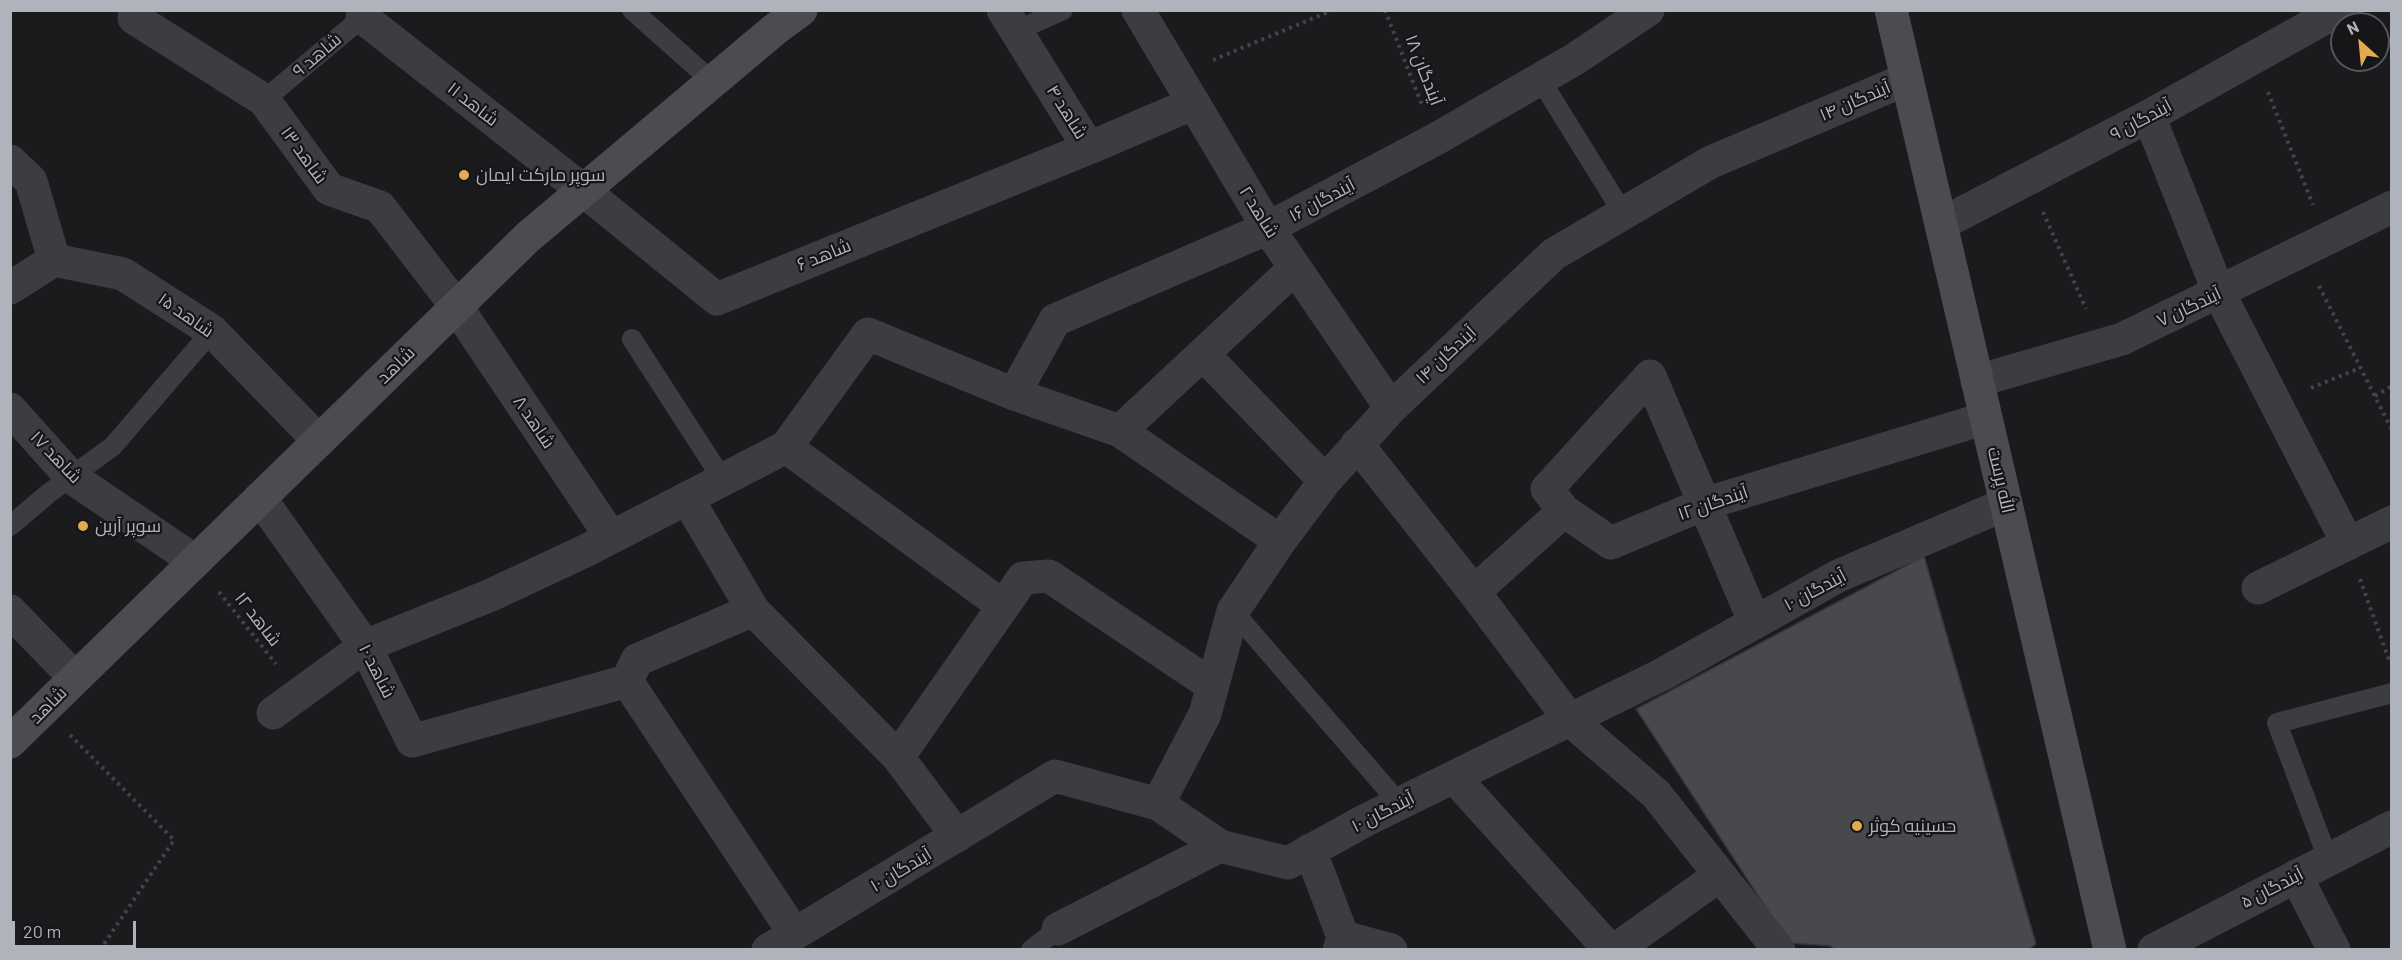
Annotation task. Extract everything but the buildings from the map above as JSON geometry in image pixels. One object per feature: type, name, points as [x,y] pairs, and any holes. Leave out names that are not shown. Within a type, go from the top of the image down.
[{"type":"main road","name":"شاهد","points":[[10,742],[528,237],[774,30],[801,10]]},
{"type":"main road","name":"الله پرست","points":[[1891,10],[2110,950]]},
{"type":"street","name":"شاهد ۲","points":[[1138,10],[1268,228],[1391,408]]},
{"type":"street","name":"آیندگان ۱۶","points":[[1014,394],[1055,320],[1268,228],[1436,139],[1575,58],[1648,10]]},
{"type":"street","name":"آیندگان ۹","points":[[1941,224],[2149,116],[2339,10]]},
{"type":"street","name":"شاهد ۱۱","points":[[367,14],[584,190]]},
{"type":"street","name":"شاهد ۱۳","points":[[134,18],[264,100],[329,189],[380,207],[456,306]]},
{"type":"street","name":"شاهد ۴","points":[[1010,21],[1089,148],[1194,104]]},
{"type":"street","name":"آیندگان ۱۴","points":[[1158,804],[1204,714],[1233,611],[1324,481],[1391,408],[1554,254],[1711,162],[1907,79]]},
{"type":"street","points":[[2149,116],[2219,293],[2348,544]]},
{"type":"street","name":"شاهد ۶","points":[[584,190],[717,298],[1089,148]]},
{"type":"street","points":[[10,161],[31,181],[54,260],[10,288]]},
{"type":"street","name":"آیندگان ۷","points":[[1977,381],[2122,339],[2391,207]]},
{"type":"street","name":"شاهد ۱۵","points":[[54,260],[123,273],[212,331],[318,440]]},
{"type":"street","points":[[1120,431],[1295,268]]},
{"type":"street","name":"شاهد ۸","points":[[456,306],[611,537]]},
{"type":"street","points":[[286,703],[365,646],[491,595],[611,537],[786,447],[868,334],[1014,394],[1120,431],[1280,541]]},
{"type":"street","points":[[1203,354],[1324,481]]},
{"type":"street","points":[[1474,592],[1564,511],[1547,489],[1650,376],[1755,623]]},
{"type":"street","name":"شاهد ۱۷","points":[[10,409],[72,477],[195,561]]},
{"type":"street","name":"آیندگان ۱۲","points":[[1564,511],[1611,543],[1704,504],[1986,418]]},
{"type":"street","points":[[1358,444],[1474,592],[1570,720],[1656,794],[1779,950]]},
{"type":"street","points":[[786,447],[1003,606]]},
{"type":"street","name":"شاهد ۱۰","points":[[260,498],[365,646],[412,741],[627,681]]},
{"type":"street","points":[[687,498],[753,610],[898,757],[957,836]]},
{"type":"street","name":"آیندگان ۱۰","points":[[781,941],[1055,776],[1158,804],[1220,846],[1288,863],[1399,803],[1663,674],[1838,576],[2006,504]]},
{"type":"street","points":[[2259,588],[2391,522]]},
{"type":"street","points":[[898,757],[1023,578],[1049,576],[1213,686]]},
{"type":"street","points":[[753,610],[637,660],[627,681],[781,941]]},
{"type":"street","points":[[10,612],[75,678]]},
{"type":"street","points":[[1454,777],[1612,950],[1720,875]]},
{"type":"street","name":"آیندگان ۵","points":[[2154,950],[2391,827]]},
{"type":"street","points":[[1058,928],[1220,846]]},
{"type":"street","points":[[1310,850],[1341,943],[1391,950]]},
{"type":"street","points":[[2296,876],[2334,950]]},
{"type":"lane","points":[[632,10],[713,82]]},
{"type":"lane","points":[[1010,21],[1063,10]]},
{"type":"lane","name":"شاهد ۹","points":[[264,100],[367,14]]},
{"type":"lane","points":[[1540,79],[1623,213]]},
{"type":"lane","points":[[10,526],[49,493],[113,446],[212,331]]},
{"type":"lane","points":[[632,339],[723,480]]},
{"type":"lane","points":[[1233,611],[1399,803]]},
{"type":"lane","points":[[2328,860],[2277,723],[2391,693]]},
{"type":"lane","points":[[1031,950],[1058,928]]},
{"type":"path","points":[[1176,75],[1333,10]]},
{"type":"path","name":"آیندگان ۱۸","points":[[1385,10],[1436,139]]},
{"type":"path","points":[[2254,58],[2314,246],[2360,368],[2391,430]]},
{"type":"path","points":[[2028,178],[2102,344]]},
{"type":"path","points":[[2277,402],[2360,368]]},
{"type":"path","points":[[2375,396],[2391,386]]},
{"type":"path","points":[[2348,544],[2391,666]]},
{"type":"path","name":"شاهد ۱۲","points":[[195,561],[286,703]]},
{"type":"path","points":[[44,709],[174,840],[100,950]]},
{"type":"place","name":"سوپر مارکت ایمان","points":[[464,175]]},
{"type":"place","name":"سوپر آرین","points":[[83,526]]},
{"type":"place","name":"حسینیه کوثر","points":[[1857,826]]}]
